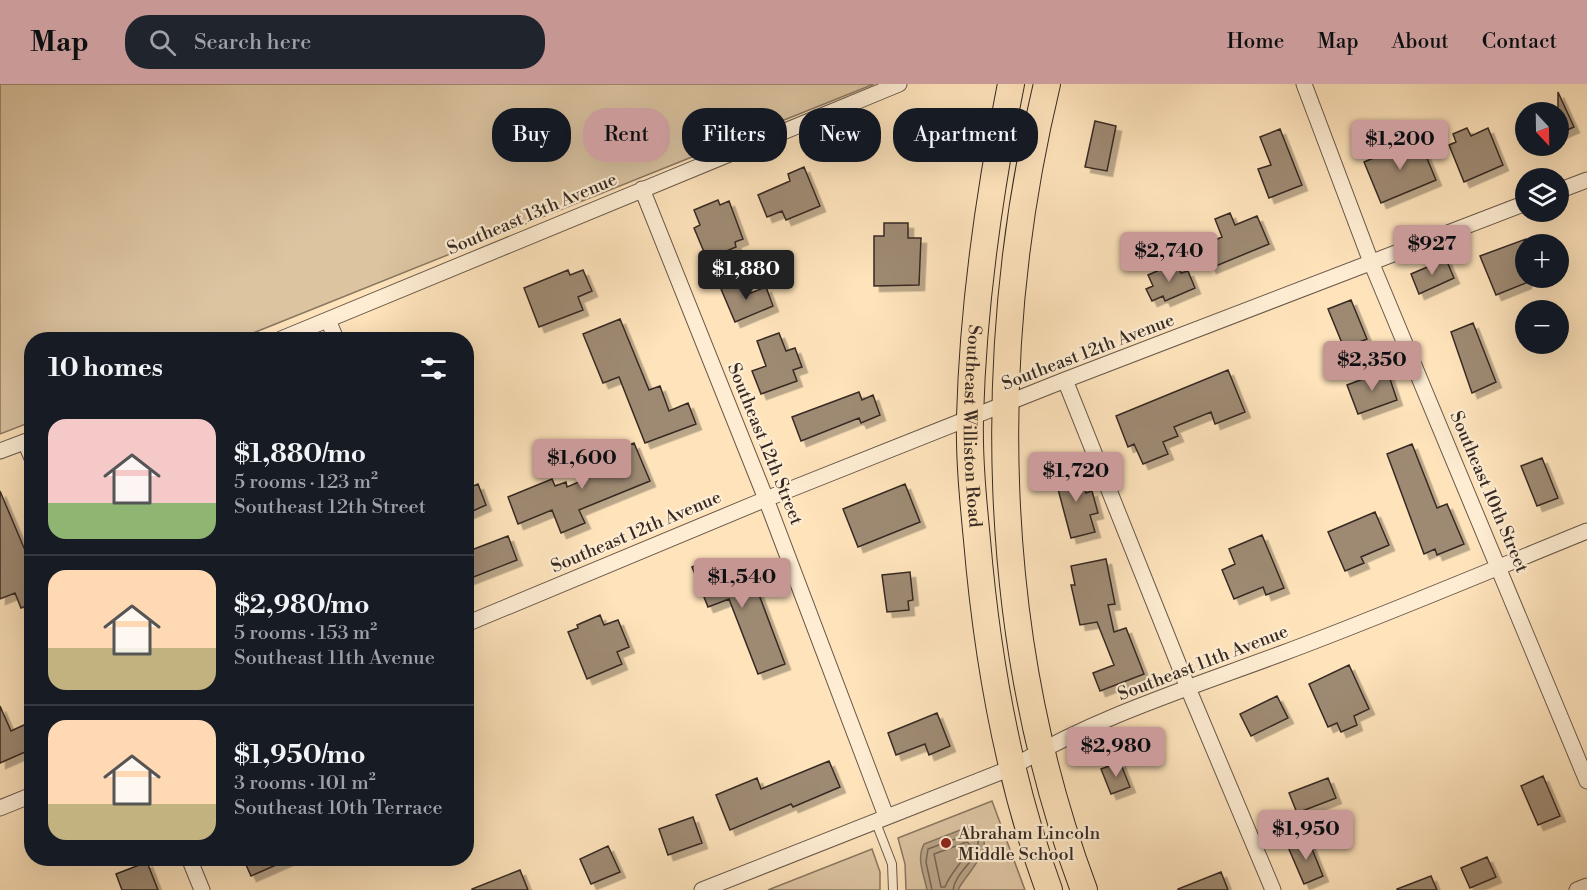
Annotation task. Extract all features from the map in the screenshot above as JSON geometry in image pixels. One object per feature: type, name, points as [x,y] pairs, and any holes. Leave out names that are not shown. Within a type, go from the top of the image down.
[{"type":"highway","name":"Southeast Williston Road","points":[[1011,84],[990,196],[978,296],[970,419],[981,590],[1011,768],[1049,890]]},
{"type":"highway","name":"Southeast Williston Road","points":[[1047,84],[1026,183],[1017,249],[1004,405],[1007,500],[1014,581],[1025,664],[1059,813],[1084,890]]},
{"type":"street","name":"Southeast 13th Avenue","points":[[298,332],[898,84]]},
{"type":"street","name":"Southeast 10th Street","points":[[1304,84],[1371,262],[1500,567],[1587,781]]},
{"type":"street","points":[[1569,187],[1587,180]]},
{"type":"street","name":"Southeast 12th Street","points":[[642,189],[766,499],[880,818]]},
{"type":"street","name":"Southeast 12th Avenue","points":[[474,621],[766,499],[1065,380],[1515,207]]},
{"type":"street","points":[[328,320],[333,332]]},
{"type":"street","points":[[1065,380],[1188,688],[1273,890]]},
{"type":"street","points":[[0,451],[24,442]]},
{"type":"street","name":"Southeast 11th Avenue","points":[[702,890],[721,886],[880,818],[1011,768],[1043,749],[1188,688],[1587,531]]},
{"type":"street","points":[[0,808],[24,798]]},
{"type":"street","points":[[192,866],[202,890]]},
{"type":"street","points":[[1577,890],[1587,886]]},
{"type":"lane","points":[[880,818],[892,864],[894,890]]},
{"type":"shaded area","points":[[0,84],[874,84],[814,108],[799,108],[799,114],[787,119],[787,108],[682,108],[682,161],[255,332],[24,332],[24,425],[0,434]]},
{"type":"shaded area","name":"Abraham Lincoln Middle School","points":[[992,801],[1025,890],[906,890],[905,864],[898,838]]},
{"type":"shaded area","points":[[872,849],[880,872],[880,890],[768,890]]},
{"type":"water","points":[[968,827],[979,833],[984,840],[981,856],[958,890],[927,890],[921,861],[924,844]]},
{"type":"building","points":[[1558,92],[1563,102],[1558,102]]},
{"type":"building","points":[[1569,116],[1574,127],[1569,129]]},
{"type":"building","points":[[1095,121],[1116,126],[1107,171],[1085,167]]},
{"type":"building","points":[[1467,128],[1471,136],[1488,128],[1503,165],[1464,182],[1449,145],[1456,142],[1453,134]]},
{"type":"building","points":[[1280,129],[1302,185],[1269,198],[1258,169],[1271,165],[1260,137]]},
{"type":"building","points":[[1419,139],[1436,180],[1381,203],[1364,162]]},
{"type":"building","points":[[804,167],[820,206],[786,220],[782,211],[767,217],[758,195],[790,181],[788,174]]},
{"type":"building","points":[[718,200],[720,205],[729,201],[743,239],[735,242],[736,247],[707,259],[694,228],[700,225],[694,210]]},
{"type":"building","points":[[1230,213],[1235,225],[1257,216],[1269,244],[1211,268],[1201,246],[1222,237],[1215,219]]},
{"type":"building","points":[[884,223],[908,223],[908,238],[921,238],[919,285],[874,286],[874,236],[884,236]]},
{"type":"building","points":[[1515,243],[1515,287],[1496,295],[1480,256]]},
{"type":"building","points":[[1446,259],[1454,278],[1419,294],[1411,274]]},
{"type":"building","points":[[1176,263],[1181,273],[1188,271],[1195,288],[1165,301],[1163,296],[1152,301],[1146,289],[1153,286],[1148,275]]},
{"type":"building","points":[[568,270],[570,275],[583,270],[592,291],[578,297],[583,310],[539,327],[524,288]]},
{"type":"building","points":[[743,280],[748,294],[766,287],[773,306],[735,322],[721,289]]},
{"type":"building","points":[[1351,300],[1367,339],[1344,348],[1328,309]]},
{"type":"building","points":[[620,319],[649,390],[660,386],[669,411],[688,403],[696,424],[645,443],[619,377],[603,383],[583,334]]},
{"type":"building","points":[[1473,323],[1496,382],[1472,393],[1451,332]]},
{"type":"building","points":[[779,333],[786,351],[795,348],[802,367],[793,370],[797,381],[761,394],[752,371],[766,366],[757,341]]},
{"type":"building","points":[[1228,370],[1245,412],[1215,424],[1211,412],[1174,427],[1178,436],[1163,442],[1168,454],[1143,464],[1134,444],[1128,447],[1116,416]]},
{"type":"building","points":[[1387,370],[1397,400],[1358,414],[1347,385]]},
{"type":"building","points":[[859,392],[862,400],[873,395],[880,415],[861,423],[859,418],[801,441],[792,417]]},
{"type":"building","points":[[634,443],[650,481],[579,510],[585,523],[561,533],[552,510],[518,524],[508,497],[552,479],[555,486],[566,482],[567,487],[600,473],[595,460]]},
{"type":"building","points":[[1412,444],[1437,508],[1447,504],[1464,544],[1437,555],[1435,549],[1424,554],[1387,454]]},
{"type":"building","points":[[1542,458],[1558,498],[1537,506],[1521,466]]},
{"type":"building","points":[[1079,468],[1086,493],[1092,491],[1098,513],[1090,515],[1095,532],[1071,538],[1054,474]]},
{"type":"building","points":[[478,484],[486,505],[474,510],[474,486]]},
{"type":"building","points":[[905,484],[920,522],[858,547],[843,509]]},
{"type":"building","points":[[0,491],[24,548],[24,607],[21,608],[15,593],[0,599]]},
{"type":"building","points":[[1375,512],[1389,545],[1361,557],[1364,563],[1345,571],[1328,532]]},
{"type":"building","points":[[1262,535],[1284,588],[1266,595],[1263,587],[1234,599],[1222,570],[1235,564],[1229,549]]},
{"type":"building","points":[[508,536],[517,560],[474,577],[474,549]]},
{"type":"building","points":[[712,559],[717,572],[746,560],[785,664],[758,674],[729,599],[708,607],[692,567]]},
{"type":"building","points":[[1106,559],[1115,604],[1108,605],[1114,632],[1126,628],[1144,674],[1100,691],[1093,673],[1114,665],[1097,622],[1080,625],[1071,585],[1075,585],[1071,566]]},
{"type":"building","points":[[910,572],[913,600],[908,601],[909,610],[887,612],[882,575]]},
{"type":"building","points":[[600,615],[604,625],[618,620],[629,647],[617,652],[622,664],[587,679],[568,632],[578,628],[577,625]]},
{"type":"building","points":[[1349,665],[1369,709],[1354,716],[1357,725],[1341,732],[1337,723],[1328,727],[1309,684]]},
{"type":"building","points":[[1277,696],[1288,718],[1251,736],[1240,714]]},
{"type":"building","points":[[0,706],[11,731],[24,725],[24,752],[0,763]]},
{"type":"building","points":[[937,713],[950,746],[929,755],[925,744],[896,755],[888,733]]},
{"type":"building","points":[[829,761],[840,787],[793,807],[791,804],[730,830],[716,795],[757,778],[761,789]]},
{"type":"building","points":[[1120,762],[1130,787],[1111,794],[1101,769]]},
{"type":"building","points":[[1543,776],[1560,816],[1538,825],[1521,786]]},
{"type":"building","points":[[1328,778],[1336,798],[1297,813],[1289,793]]},
{"type":"building","points":[[693,817],[702,843],[668,855],[659,829]]},
{"type":"building","points":[[1308,839],[1323,876],[1304,884],[1288,847]]},
{"type":"building","points":[[608,846],[620,872],[591,884],[580,859]]},
{"type":"building","points":[[1487,857],[1496,877],[1470,888],[1461,868]]},
{"type":"building","points":[[137,866],[149,866],[158,890],[122,890],[116,874]]},
{"type":"building","points":[[247,866],[274,866],[251,876]]},
{"type":"building","points":[[520,870],[528,890],[472,890],[472,889]]},
{"type":"building","points":[[1221,872],[1228,890],[1178,890],[1178,889]]},
{"type":"building","points":[[1431,876],[1437,890],[1397,890],[1397,889]]},
{"type":"place","name":"Abraham Lincoln Middle School","points":[[946,843]]}]
